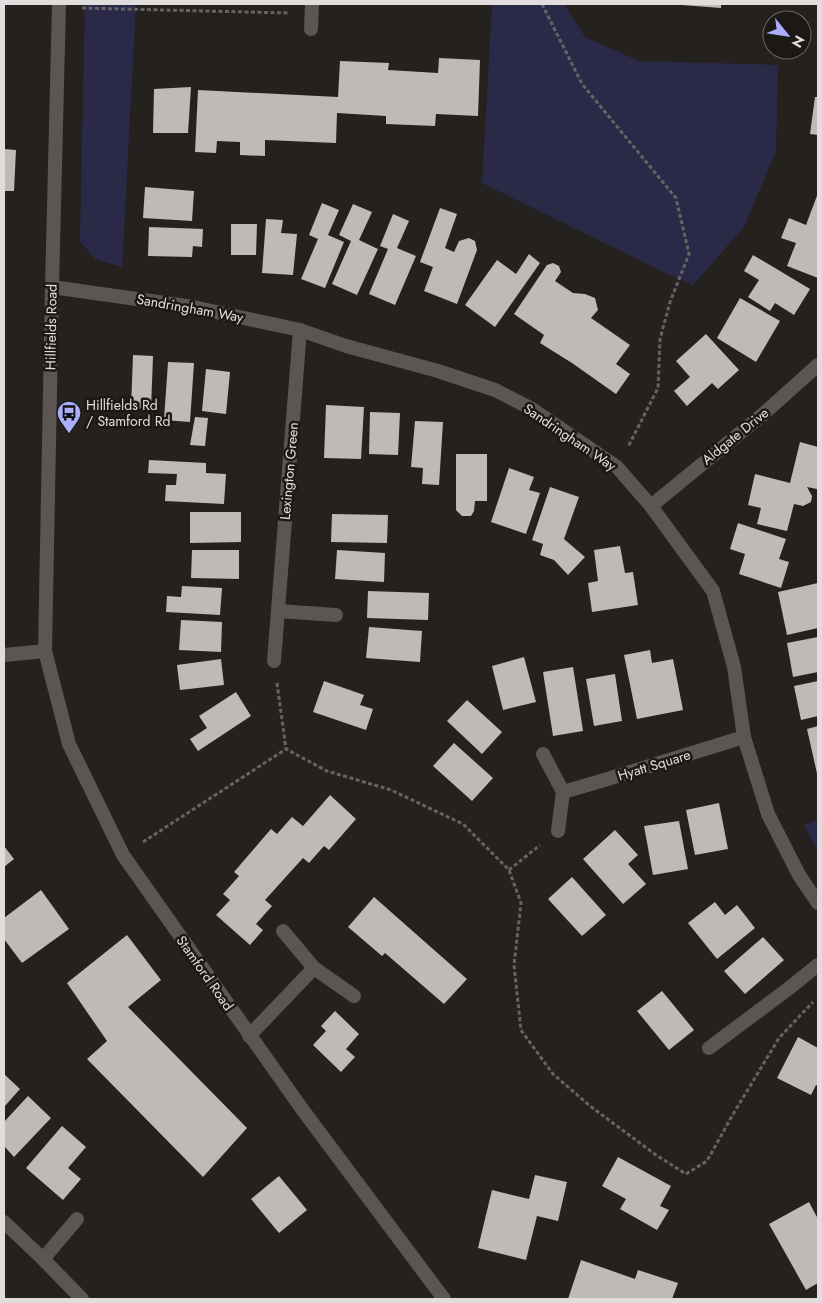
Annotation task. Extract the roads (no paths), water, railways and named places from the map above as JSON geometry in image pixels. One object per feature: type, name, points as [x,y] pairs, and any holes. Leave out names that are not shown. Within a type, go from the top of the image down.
[{"type":"street","name":"Hillfields Road","points":[[45,651],[59,5]]},
{"type":"street","points":[[311,29],[312,9]]},
{"type":"street","name":"Sandringham Way","points":[[52,287],[193,306],[300,330],[346,346],[438,371],[495,390],[532,409],[617,467],[651,506],[713,591],[734,667],[744,738],[768,814],[799,874],[818,903]]},
{"type":"street","name":"Lexington Green","points":[[274,661],[300,330]]},
{"type":"street","name":"Aldgate Drive","points":[[651,506],[761,416],[818,365]]},
{"type":"street","points":[[278,611],[336,615]]},
{"type":"street","points":[[4,655],[45,651]]},
{"type":"street","name":"Stamford Road","points":[[45,651],[69,744],[123,856],[249,1036],[444,1299]]},
{"type":"street","name":"Hyatt Square","points":[[563,792],[744,738]]},
{"type":"street","points":[[543,754],[563,792],[558,831]]},
{"type":"street","points":[[283,931],[314,968],[354,996]]},
{"type":"street","points":[[709,1048],[818,966]]},
{"type":"street","points":[[249,1036],[314,968]]},
{"type":"street","points":[[43,1259],[77,1219]]},
{"type":"street","points":[[4,1222],[82,1299]]},
{"type":"place","name":"Hillfields Rd / Stamford Rd","points":[[69,434]]}]
